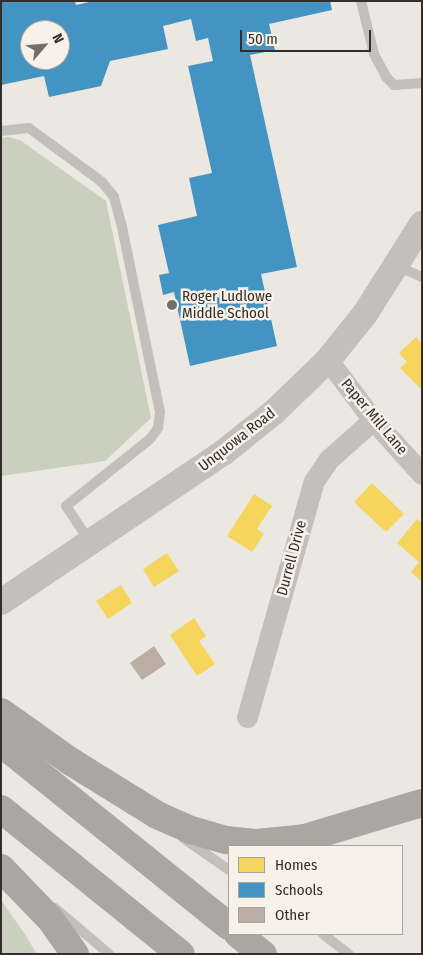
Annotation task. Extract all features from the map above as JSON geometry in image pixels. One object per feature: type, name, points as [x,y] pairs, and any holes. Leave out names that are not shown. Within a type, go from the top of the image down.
[{"type":"highway","points":[[1,712],[135,803],[191,830],[257,843],[305,838],[422,803]]},
{"type":"highway","points":[[1,743],[228,925]]},
{"type":"highway","points":[[1,809],[181,954]]},
{"type":"highway","points":[[1,868],[51,920],[75,954]]},
{"type":"highway","points":[[239,935],[263,954]]},
{"type":"street","name":"Unquowa Road","points":[[1,602],[248,434],[328,360],[366,314],[422,224]]},
{"type":"street","name":"Paper Mill Lane","points":[[328,360],[373,420],[422,474]]},
{"type":"street","name":"Durrell Drive","points":[[247,717],[314,481],[329,459],[373,420]]},
{"type":"lane","points":[[361,1],[374,54],[386,77],[394,85],[422,83]]},
{"type":"lane","points":[[1,131],[29,128],[102,182],[114,197],[160,412],[158,428],[150,439],[66,506],[91,542]]},
{"type":"lane","points":[[397,266],[422,277]]},
{"type":"lane","points":[[135,803],[228,869]]},
{"type":"lane","points":[[1,862],[109,954]]},
{"type":"lane","points":[[324,935],[349,954]]},
{"type":"green space","points":[[8,137],[20,140],[106,201],[151,418],[105,461],[1,476],[1,138]]},
{"type":"green space","points":[[1,900],[24,933],[37,954],[1,954]]},
{"type":"building: Homes","points":[[416,337],[422,343],[422,390],[400,368],[407,362],[399,353]]},
{"type":"building: Homes","points":[[372,483],[404,514],[386,532],[354,502]]},
{"type":"building: Homes","points":[[254,494],[272,506],[257,529],[264,534],[252,552],[227,536]]},
{"type":"building: Homes","points":[[417,519],[422,523],[422,582],[411,572],[419,562],[397,543]]},
{"type":"building: Homes","points":[[167,553],[179,571],[154,587],[143,569]]},
{"type":"building: Homes","points":[[121,585],[132,603],[108,619],[96,601]]},
{"type":"building: Homes","points":[[194,618],[206,636],[199,641],[215,664],[197,676],[170,635]]},
{"type":"building: Schools","points":[[75,1],[76,5],[94,1],[330,1],[332,10],[269,24],[275,50],[250,55],[297,267],[261,274],[277,346],[190,366],[174,292],[163,295],[159,275],[169,273],[158,225],[197,216],[189,178],[212,173],[188,66],[213,61],[208,38],[196,41],[191,19],[163,26],[168,49],[110,61],[101,86],[49,97],[44,76],[1,85],[1,2]]},
{"type":"building: Other","points":[[154,646],[166,664],[142,680],[130,663]]},
{"type":"place","name":"Roger Ludlowe Middle School","points":[[172,305]]}]
